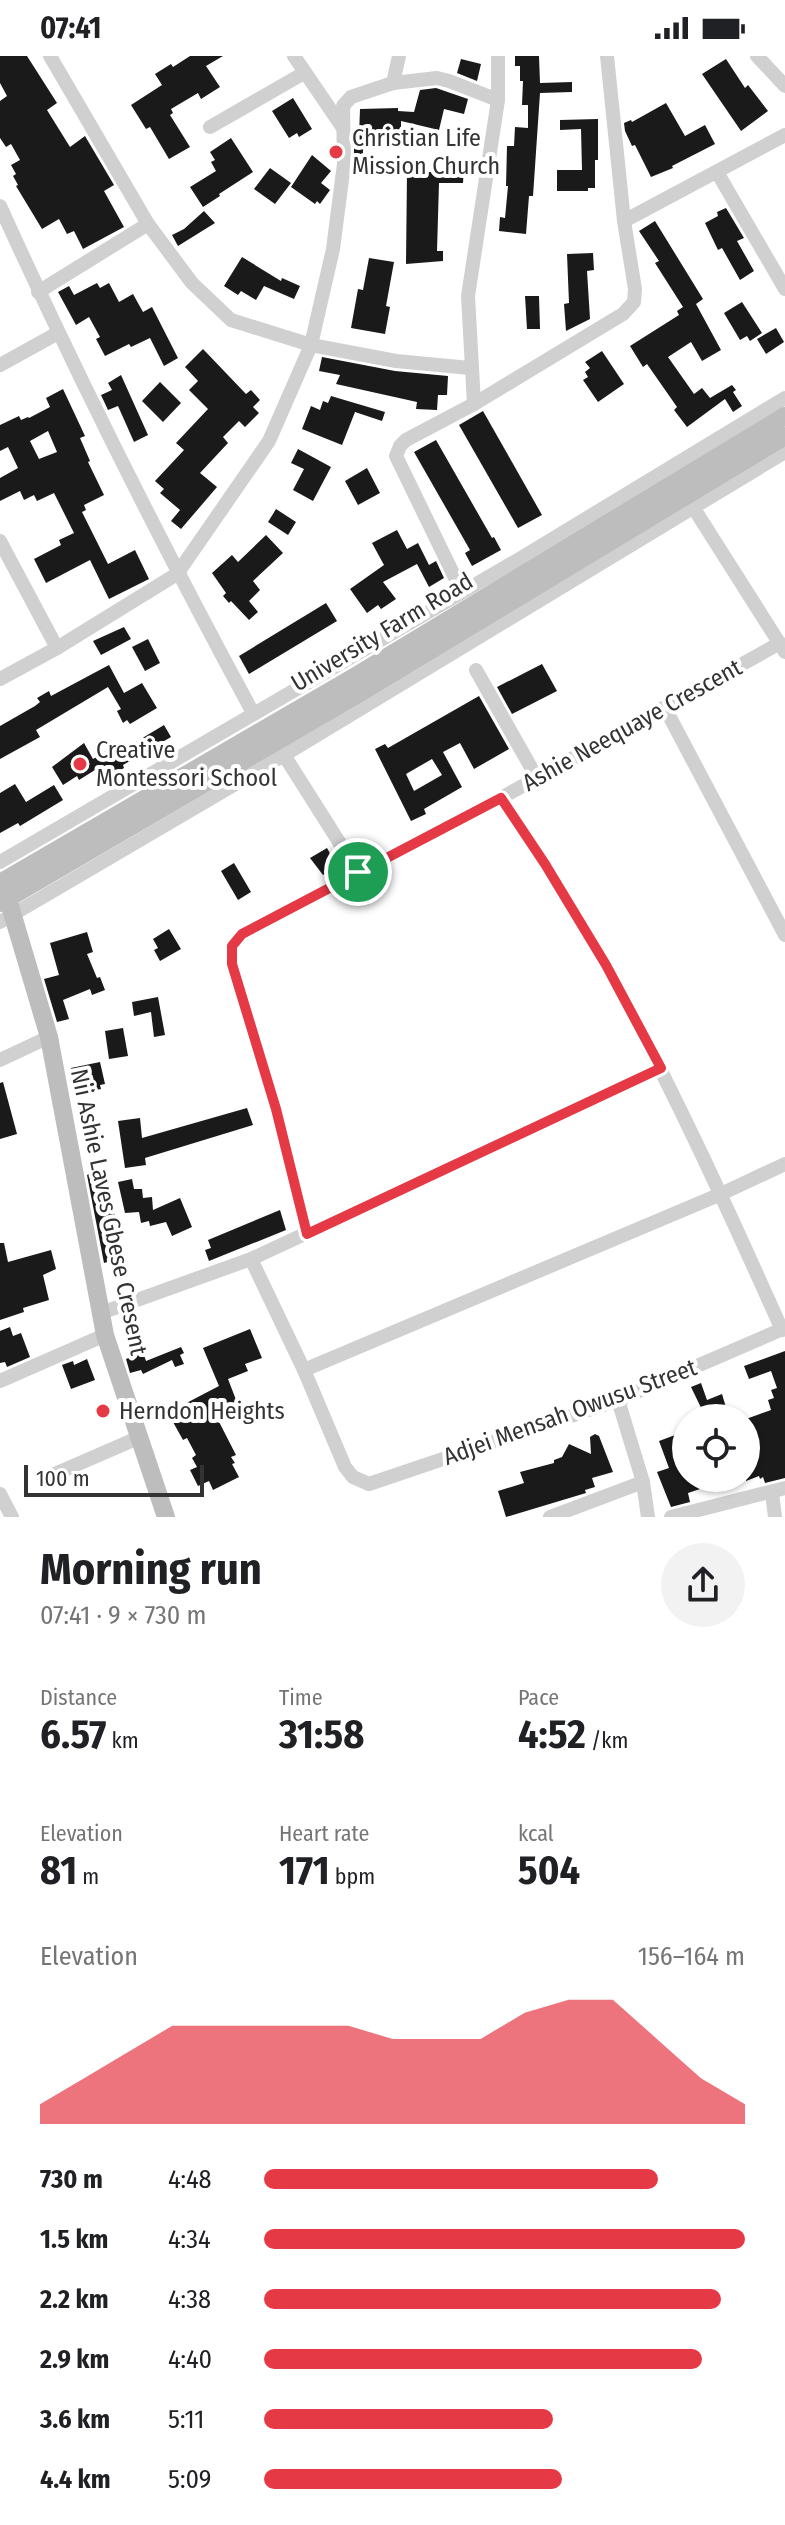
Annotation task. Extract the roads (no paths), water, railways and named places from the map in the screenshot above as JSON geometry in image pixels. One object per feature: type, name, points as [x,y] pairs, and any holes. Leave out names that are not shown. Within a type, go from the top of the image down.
[{"type":"street","points":[[50,56],[148,224],[192,283],[231,320],[311,345],[396,361],[470,368]]},
{"type":"street","points":[[294,56],[343,129]]},
{"type":"street","points":[[393,83],[399,56]]},
{"type":"street","points":[[474,404],[468,296],[498,100],[498,56]]},
{"type":"street","points":[[462,592],[396,456],[406,440],[474,404],[623,314],[634,302],[635,289],[624,221],[607,56]]},
{"type":"street","points":[[757,56],[785,86]]},
{"type":"street","points":[[210,127],[304,73]]},
{"type":"street","points":[[0,679],[57,648],[177,574],[269,441],[311,345],[333,249],[344,164],[343,106],[351,97],[393,83],[437,78],[498,100]]},
{"type":"street","points":[[624,221],[785,135]]},
{"type":"street","points":[[717,172],[785,289]]},
{"type":"street","points":[[0,206],[38,292],[177,574],[253,713]]},
{"type":"street","points":[[38,292],[148,224]]},
{"type":"street","points":[[0,365],[58,333]]},
{"type":"street","points":[[0,862],[462,592],[785,398]]},
{"type":"street","name":"University Farm Road","points":[[4,900],[354,677],[785,416]]},
{"type":"street","name":"University Farm Road","points":[[4,900],[363,691],[785,436]]},
{"type":"street","points":[[4,900],[284,755],[785,452]]},
{"type":"street","points":[[693,507],[782,647]]},
{"type":"street","points":[[0,541],[57,648]]},
{"type":"street","name":"Ashie Neequaye Crescent","points":[[307,1234],[276,1109],[232,964],[232,946],[242,934],[782,647]]},
{"type":"street","points":[[476,670],[537,778]]},
{"type":"street","points":[[665,708],[785,935]]},
{"type":"street","points":[[284,755],[358,872]]},
{"type":"street","points":[[501,798],[606,965],[661,1068],[783,1329]]},
{"type":"street","name":"Nii Ashie Laves Gbese Cresent","points":[[4,900],[49,1037],[105,1335],[166,1517]]},
{"type":"street","points":[[0,1060],[49,1037]]},
{"type":"street","points":[[101,1313],[251,1259],[661,1068]]},
{"type":"street","points":[[251,1259],[304,1370],[785,1164]]},
{"type":"street","name":"Adjei Mensah Owusu Street","points":[[304,1370],[345,1467],[353,1477],[369,1484],[618,1400],[783,1329]]},
{"type":"street","points":[[0,1381],[105,1335]]},
{"type":"street","points":[[618,1400],[643,1482],[648,1517]]},
{"type":"street","points":[[55,1474],[140,1437]]},
{"type":"street","points":[[550,1517],[643,1482]]},
{"type":"street","points":[[671,1517],[778,1491],[775,1517]]},
{"type":"street","points":[[0,1494],[12,1517]]},
{"type":"place","name":"Christian Life Mission Church","points":[[336,152]]},
{"type":"place","name":"Creative Montessori School","points":[[80,764]]},
{"type":"place","name":"Herndon Heights","points":[[103,1411]]}]
